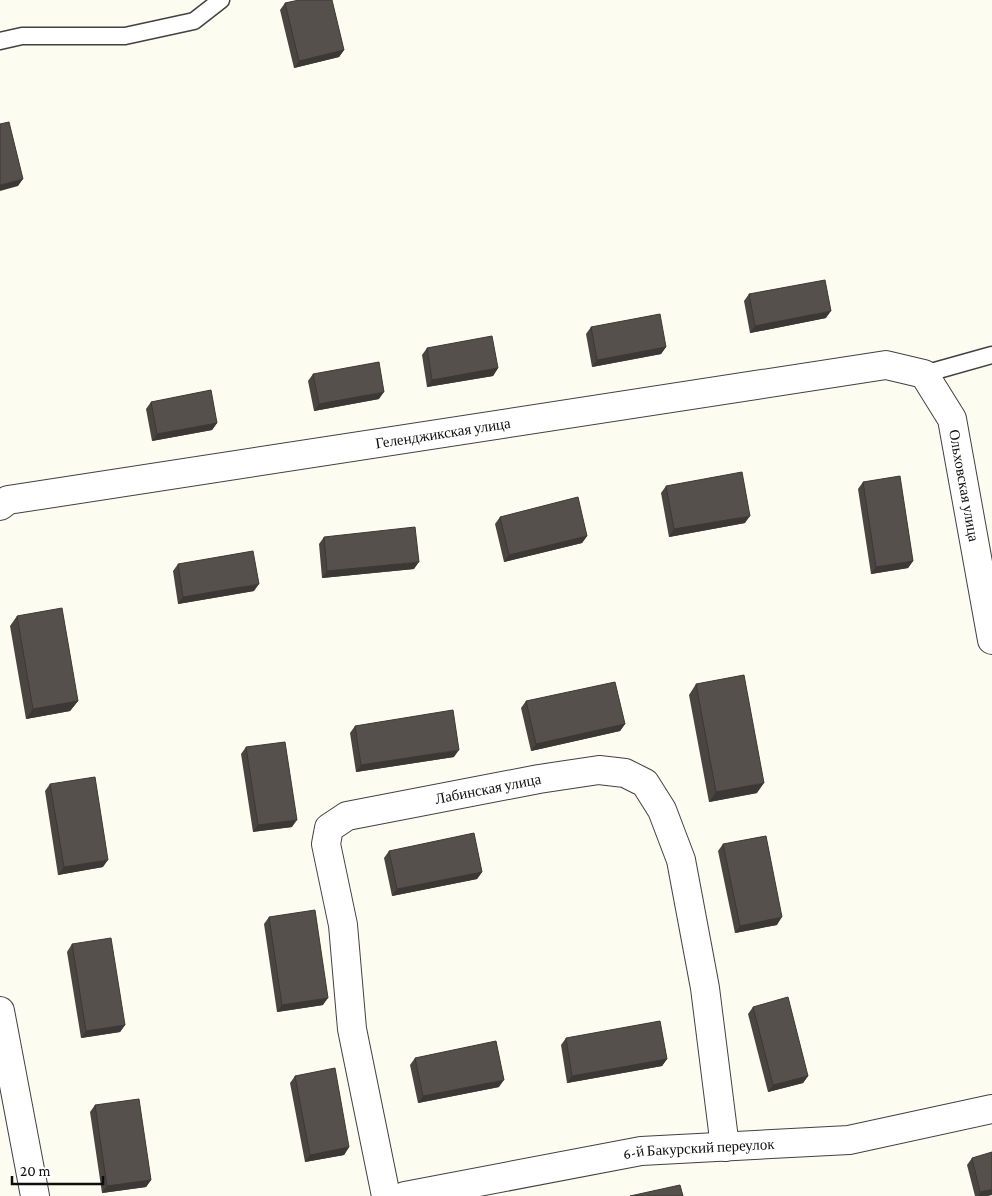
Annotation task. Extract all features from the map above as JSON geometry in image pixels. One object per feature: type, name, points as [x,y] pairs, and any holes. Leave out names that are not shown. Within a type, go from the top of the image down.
[{"type":"street","name":"Геленджикская улица","points":[[3,502],[886,365],[924,374]]},
{"type":"street","name":"Ольховская улица","points":[[924,374],[952,419],[992,640]]},
{"type":"street","name":"Лабинская улица","points":[[386,1196],[352,1029],[343,925],[326,844],[329,828],[347,816],[564,775],[599,770],[625,773],[645,783],[662,810],[681,860],[703,979],[725,1147]]},
{"type":"street","points":[[0,1011],[35,1196]]},
{"type":"street","name":"6-й Бакурский переулок","points":[[405,1196],[641,1152],[687,1147],[725,1147],[849,1140],[992,1109]]},
{"type":"lane","points":[[0,41],[22,36],[125,36],[194,21],[221,0]]},
{"type":"lane","points":[[924,374],[992,355]]},
{"type":"building","points":[[299,0],[332,0],[344,50],[299,61],[285,3]]},
{"type":"building","points":[[9,122],[23,179],[0,185],[0,124]]},
{"type":"building","points":[[825,280],[831,311],[755,326],[749,294]]},
{"type":"building","points":[[660,314],[666,347],[597,360],[591,327]]},
{"type":"building","points":[[492,336],[498,368],[432,380],[427,348]]},
{"type":"building","points":[[379,362],[384,392],[319,404],[313,374]]},
{"type":"building","points":[[211,390],[217,423],[157,434],[151,402]]},
{"type":"building","points":[[742,472],[750,516],[674,529],[666,486]]},
{"type":"building","points":[[900,476],[913,561],[876,567],[863,482]]},
{"type":"building","points":[[578,497],[587,536],[509,555],[500,517]]},
{"type":"building","points":[[415,527],[419,562],[327,571],[324,537]]},
{"type":"building","points":[[253,551],[259,584],[183,597],[178,564]]},
{"type":"building","points":[[62,608],[78,701],[33,709],[17,616]]},
{"type":"building","points":[[744,675],[764,783],[716,792],[696,684]]},
{"type":"building","points":[[615,682],[625,724],[536,744],[526,701]]},
{"type":"building","points":[[453,710],[459,750],[361,765],[355,726]]},
{"type":"building","points":[[285,742],[297,820],[258,825],[246,747]]},
{"type":"building","points":[[95,777],[108,860],[64,867],[50,784]]},
{"type":"building","points":[[474,833],[482,872],[397,889],[389,851]]},
{"type":"building","points":[[766,836],[782,917],[740,926],[723,844]]},
{"type":"building","points":[[315,910],[328,998],[282,1005],[269,917]]},
{"type":"building","points":[[111,938],[125,1025],[86,1031],[72,944]]},
{"type":"building","points":[[788,997],[808,1076],[773,1085],[753,1007]]},
{"type":"building","points":[[660,1021],[667,1059],[572,1076],[566,1038]]},
{"type":"building","points":[[496,1041],[504,1080],[423,1096],[415,1058]]},
{"type":"building","points":[[335,1068],[349,1147],[310,1155],[295,1076]]},
{"type":"building","points":[[139,1099],[151,1180],[107,1186],[95,1105]]},
{"type":"building","points":[[992,1152],[992,1189],[980,1192],[972,1158]]},
{"type":"building","points":[[680,1185],[683,1196],[630,1196]]}]
